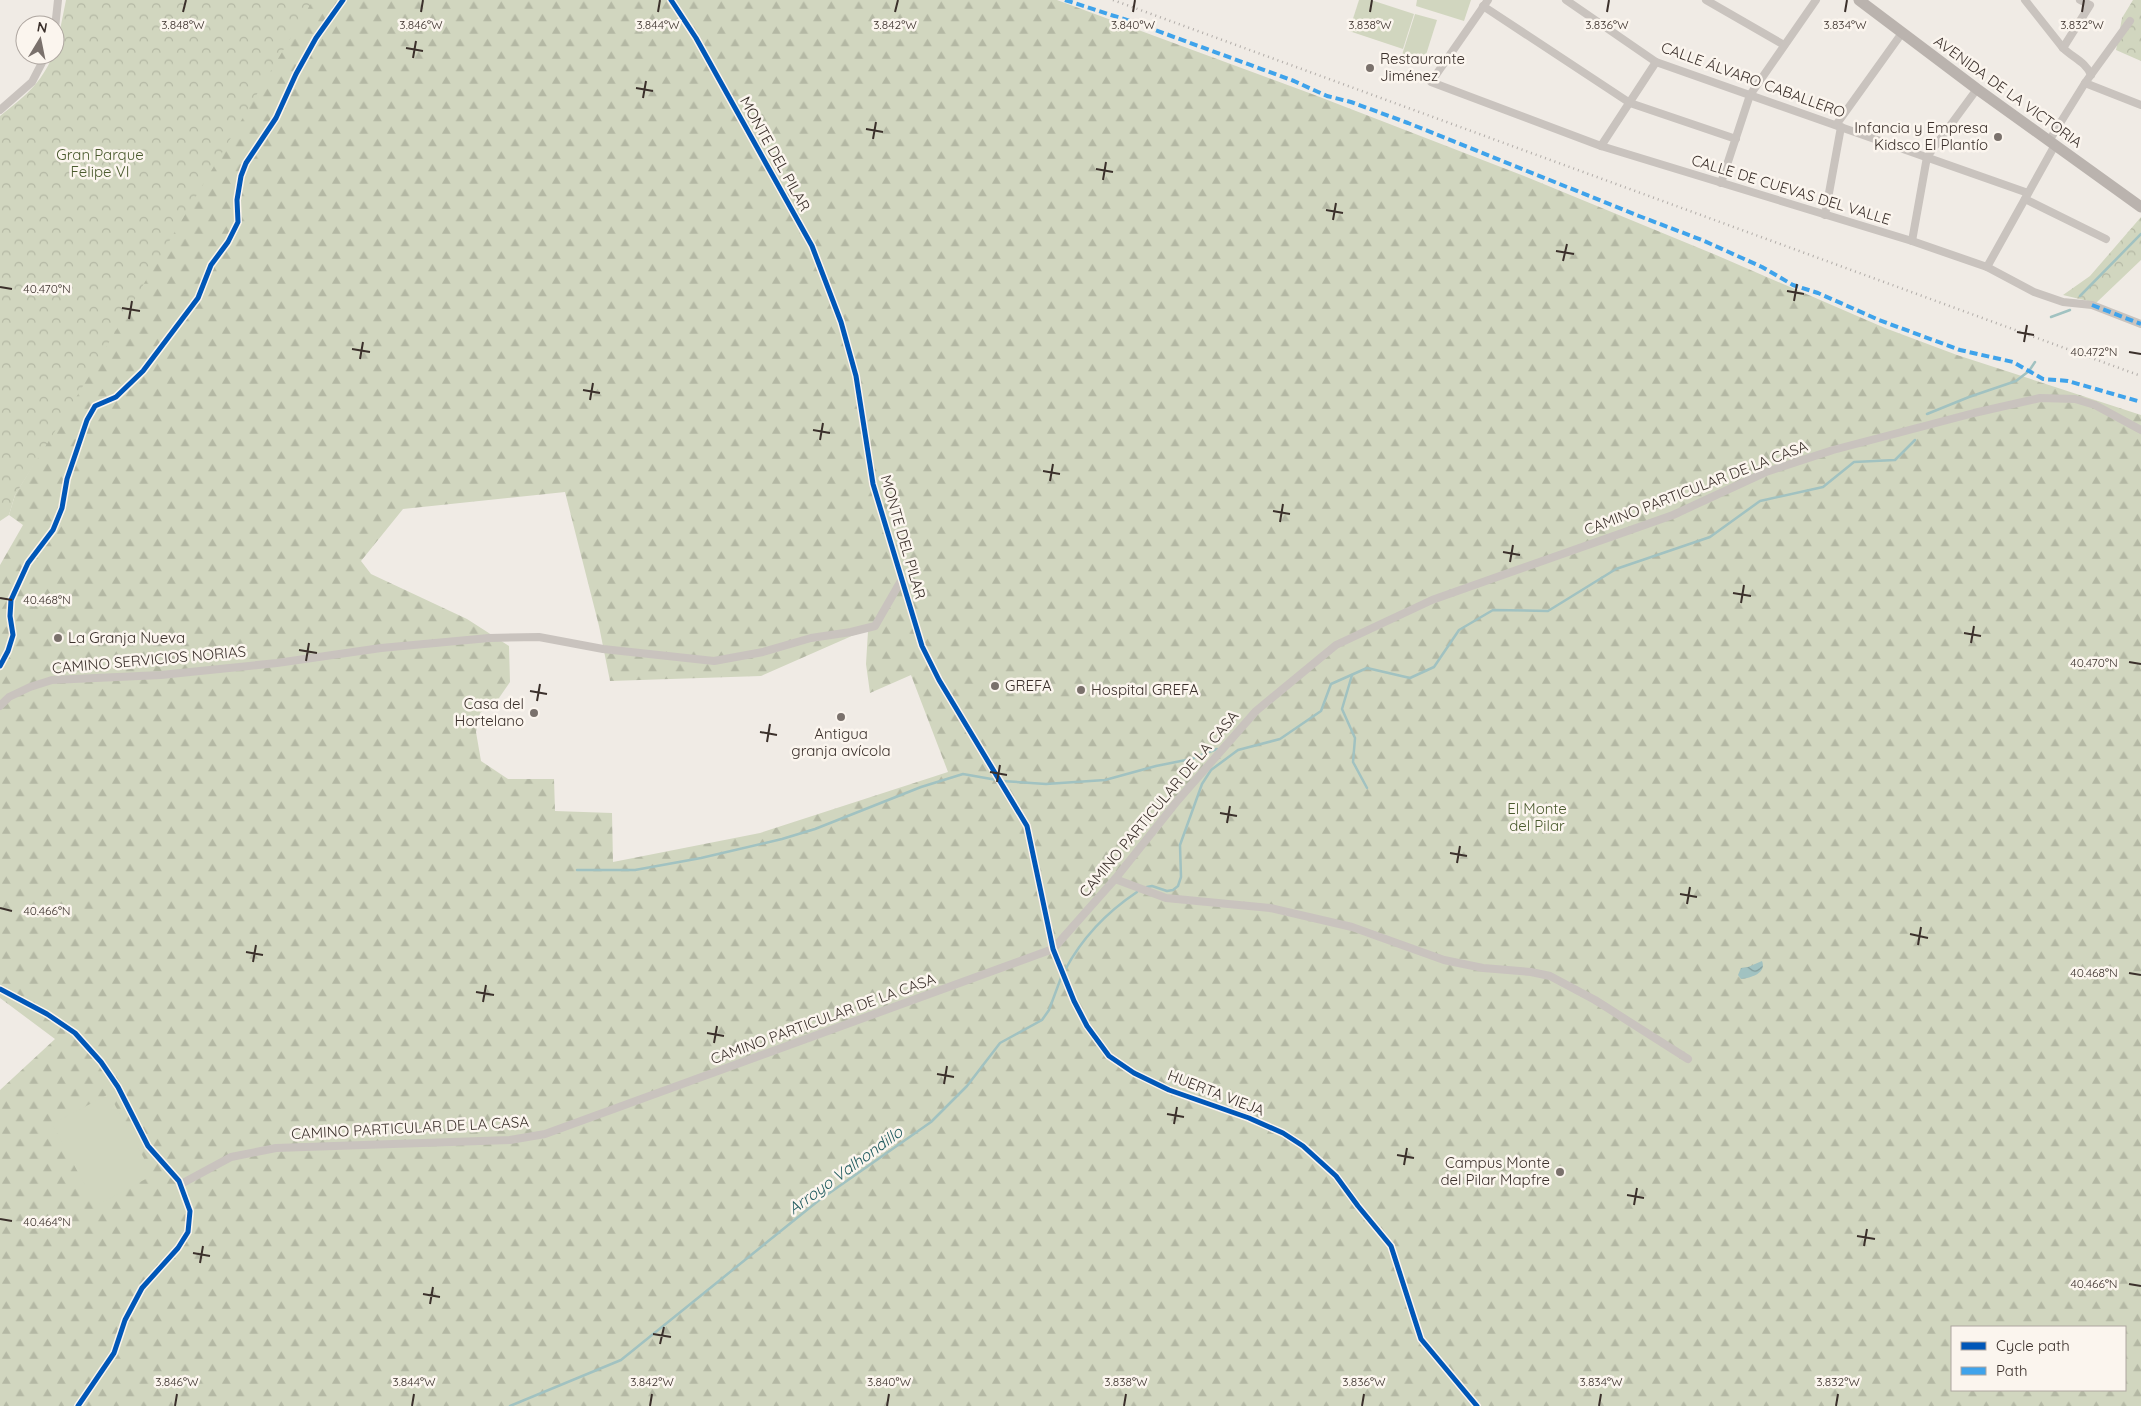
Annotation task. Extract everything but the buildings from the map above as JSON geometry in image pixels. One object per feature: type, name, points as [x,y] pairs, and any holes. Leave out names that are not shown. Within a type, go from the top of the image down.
[{"type":"street","points":[[56,15],[58,0]]},
{"type":"street","name":"MONTE DEL PILAR","points":[[671,0],[696,38],[812,246],[841,322],[856,376],[873,484],[922,646],[939,680],[1027,826],[1053,949],[1074,1001]]},
{"type":"street","name":"CALLE ÁLVARO CABALLERO","points":[[1566,0],[1656,62],[1927,158],[2026,196],[2106,240]]},
{"type":"street","points":[[1706,0],[1784,45]]},
{"type":"street","points":[[1721,183],[1750,94],[1816,0]]},
{"type":"street","name":"AVENIDA DE LA VICTORIA","points":[[1859,0],[1977,89],[2141,207]]},
{"type":"street","points":[[2026,0],[2063,48],[2070,56],[2088,67],[2091,75]]},
{"type":"street","points":[[2063,48],[2090,5],[2080,0]]},
{"type":"street","points":[[1486,3],[1630,103],[1736,139]]},
{"type":"street","name":"CALLE DE CUEVAS DEL VALLE","points":[[1486,3],[1431,82],[1601,146],[1912,241],[1987,267],[2034,292],[2063,302],[2092,305],[2141,324]]},
{"type":"street","points":[[1987,267],[2085,83],[2130,21]]},
{"type":"street","points":[[1825,215],[1838,126],[1902,33]]},
{"type":"street","points":[[1601,146],[1656,62]]},
{"type":"street","points":[[0,110],[32,82],[41,65]]},
{"type":"street","points":[[2085,83],[2141,105]]},
{"type":"street","points":[[1912,241],[1927,158],[1977,89]]},
{"type":"street","name":"CAMINO PARTICULAR DE LA CASA","points":[[181,1184],[231,1157],[276,1148],[510,1140],[545,1134],[1053,949],[1115,879],[1178,800],[1256,710],[1336,645],[1432,600],[1673,515],[1774,470],[1833,450],[1974,413],[2040,398],[2075,399],[2095,405],[2141,430]]},
{"type":"street","name":"CAMINO SERVICIOS NORIAS","points":[[0,706],[9,697],[30,687],[52,680],[162,675],[277,663],[381,648],[489,638],[539,637],[603,649],[714,661],[735,659],[811,638],[875,626],[902,580]]},
{"type":"street","points":[[1115,879],[1166,898],[1270,908],[1352,927],[1444,960],[1483,968],[1530,972],[1550,976],[1595,1000],[1688,1059]]},
{"type":"street","name":"HUERTA VIEJA","points":[[1074,1001],[1087,1026],[1109,1056],[1134,1073],[1169,1090],[1249,1118],[1283,1133],[1303,1146],[1336,1176],[1391,1246],[1421,1339],[1477,1406]]},
{"type":"green space","name":"Gran Parque Felipe VI","points":[[66,0],[313,0],[77,396],[15,495],[9,515],[0,521],[0,116],[31,89],[48,65],[65,65],[65,15],[63,15]]},
{"type":"green space","name":"El Monte del Pilar","points":[[312,0],[1057,0],[1312,94],[1529,178],[1716,255],[1885,328],[1957,355],[2141,415],[2141,1406],[0,1406],[0,1090],[55,1039],[0,998],[0,565],[23,525],[9,515],[15,495]],"holes":[[[565,492],[599,626],[610,681],[761,676],[854,635],[868,631],[866,664],[870,693],[911,675],[948,772],[760,833],[613,862],[612,813],[555,811],[554,779],[508,779],[481,761],[476,732],[480,713],[499,698],[510,682],[509,646],[467,619],[371,574],[361,561],[403,509]]]},
{"type":"green space","points":[[1359,0],[1371,0],[1414,14],[1403,49],[1349,31]]},
{"type":"green space","points":[[1417,0],[1471,0],[1464,21],[1416,6]]},
{"type":"green space","points":[[2133,0],[2141,0],[2141,61],[2116,50],[2122,18]]},
{"type":"green space","points":[[1415,14],[1437,20],[1424,61],[1402,55]]},
{"type":"green space","points":[[2141,217],[2141,260],[2096,303],[2063,295],[2090,276]]},
{"type":"green space","points":[[109,1094],[153,1175],[96,1206],[52,1124]]},
{"type":"water","points":[[1762,961],[1762,969],[1757,974],[1741,979],[1738,975],[1741,968]]},
{"type":"waterway","name":"Arroyo Valhondillo","points":[[2080,296],[2141,234]]},
{"type":"waterway","name":"Arroyo Valhondillo","points":[[2051,317],[2070,310]]},
{"type":"waterway","name":"Arroyo Valhondillo","points":[[1927,414],[2016,381],[2029,371],[2035,362]]},
{"type":"waterway","name":"Arroyo Valhondillo","points":[[1147,887],[1152,886],[1167,891],[1173,890],[1178,886],[1181,877],[1180,845],[1202,784],[1211,770],[1238,750],[1280,739],[1321,711],[1331,684],[1367,668],[1410,678],[1434,667],[1459,630],[1493,610],[1548,611],[1616,569],[1710,537],[1760,501],[1823,487],[1854,462],[1895,460],[1915,440]]},
{"type":"waterway","points":[[1352,675],[1342,709],[1355,738],[1353,762],[1367,788]]},
{"type":"waterway","points":[[1002,781],[1046,784],[1105,780],[1156,766],[1191,759],[1217,749]]},
{"type":"waterway","points":[[577,870],[635,870],[701,858],[782,839],[815,829],[921,787],[963,774],[997,780]]},
{"type":"waterway","name":"Arroyo Valhondillo","points":[[1065,970],[1079,947],[1096,926],[1115,908],[1137,892]]},
{"type":"waterway","name":"Arroyo Valhondillo","points":[[510,1406],[621,1360],[818,1201],[931,1122],[967,1086],[1000,1043],[1042,1020],[1049,1010],[1062,975]]},
{"type":"railway","points":[[1113,0],[2141,376]]},
{"type":"marked path","points":[[1065,0],[1136,23],[1294,81],[1327,96],[1351,102],[1408,123],[1702,240],[1762,267],[1793,285],[1818,293],[1879,320],[1960,350],[2013,362],[2043,379],[2068,381],[2141,402]]},
{"type":"marked path","points":[[2092,305],[2141,324]]},
{"type":"cycle path","points":[[0,666],[8,651],[13,635],[10,616],[11,600],[28,563],[53,530],[62,508],[67,479],[87,420],[95,406],[116,397],[143,371],[198,298],[211,265],[228,242],[238,222],[237,200],[241,176],[246,163],[276,118],[296,74],[316,38],[343,0]]},
{"type":"cycle path","points":[[671,0],[696,38],[812,246],[841,322],[856,376],[873,484],[922,646],[939,680],[1027,826],[1053,949],[1074,1001],[1087,1026],[1109,1056],[1134,1073],[1169,1090],[1249,1118],[1283,1133],[1303,1146],[1336,1176],[1391,1246],[1421,1339],[1477,1406]]},
{"type":"cycle path","points":[[0,989],[47,1014],[75,1033],[101,1062],[118,1087],[148,1146],[179,1181],[190,1211],[188,1232],[178,1248],[142,1288],[125,1320],[114,1353],[78,1406]]},
{"type":"place","name":"Restaurante Jiménez","points":[[1370,68]]},
{"type":"place","name":"Infancia y Empresa Kidsco El Plantío","points":[[1998,137]]},
{"type":"place","name":"La Granja Nueva","points":[[58,638]]},
{"type":"place","name":"GREFA","points":[[995,686]]},
{"type":"place","name":"Hospital GREFA","points":[[1081,690]]},
{"type":"place","name":"Casa del Hortelano","points":[[534,713]]},
{"type":"place","name":"Antigua granja avícola","points":[[841,717]]},
{"type":"place","name":"Campus Monte del Pilar Mapfre","points":[[1560,1172]]}]
